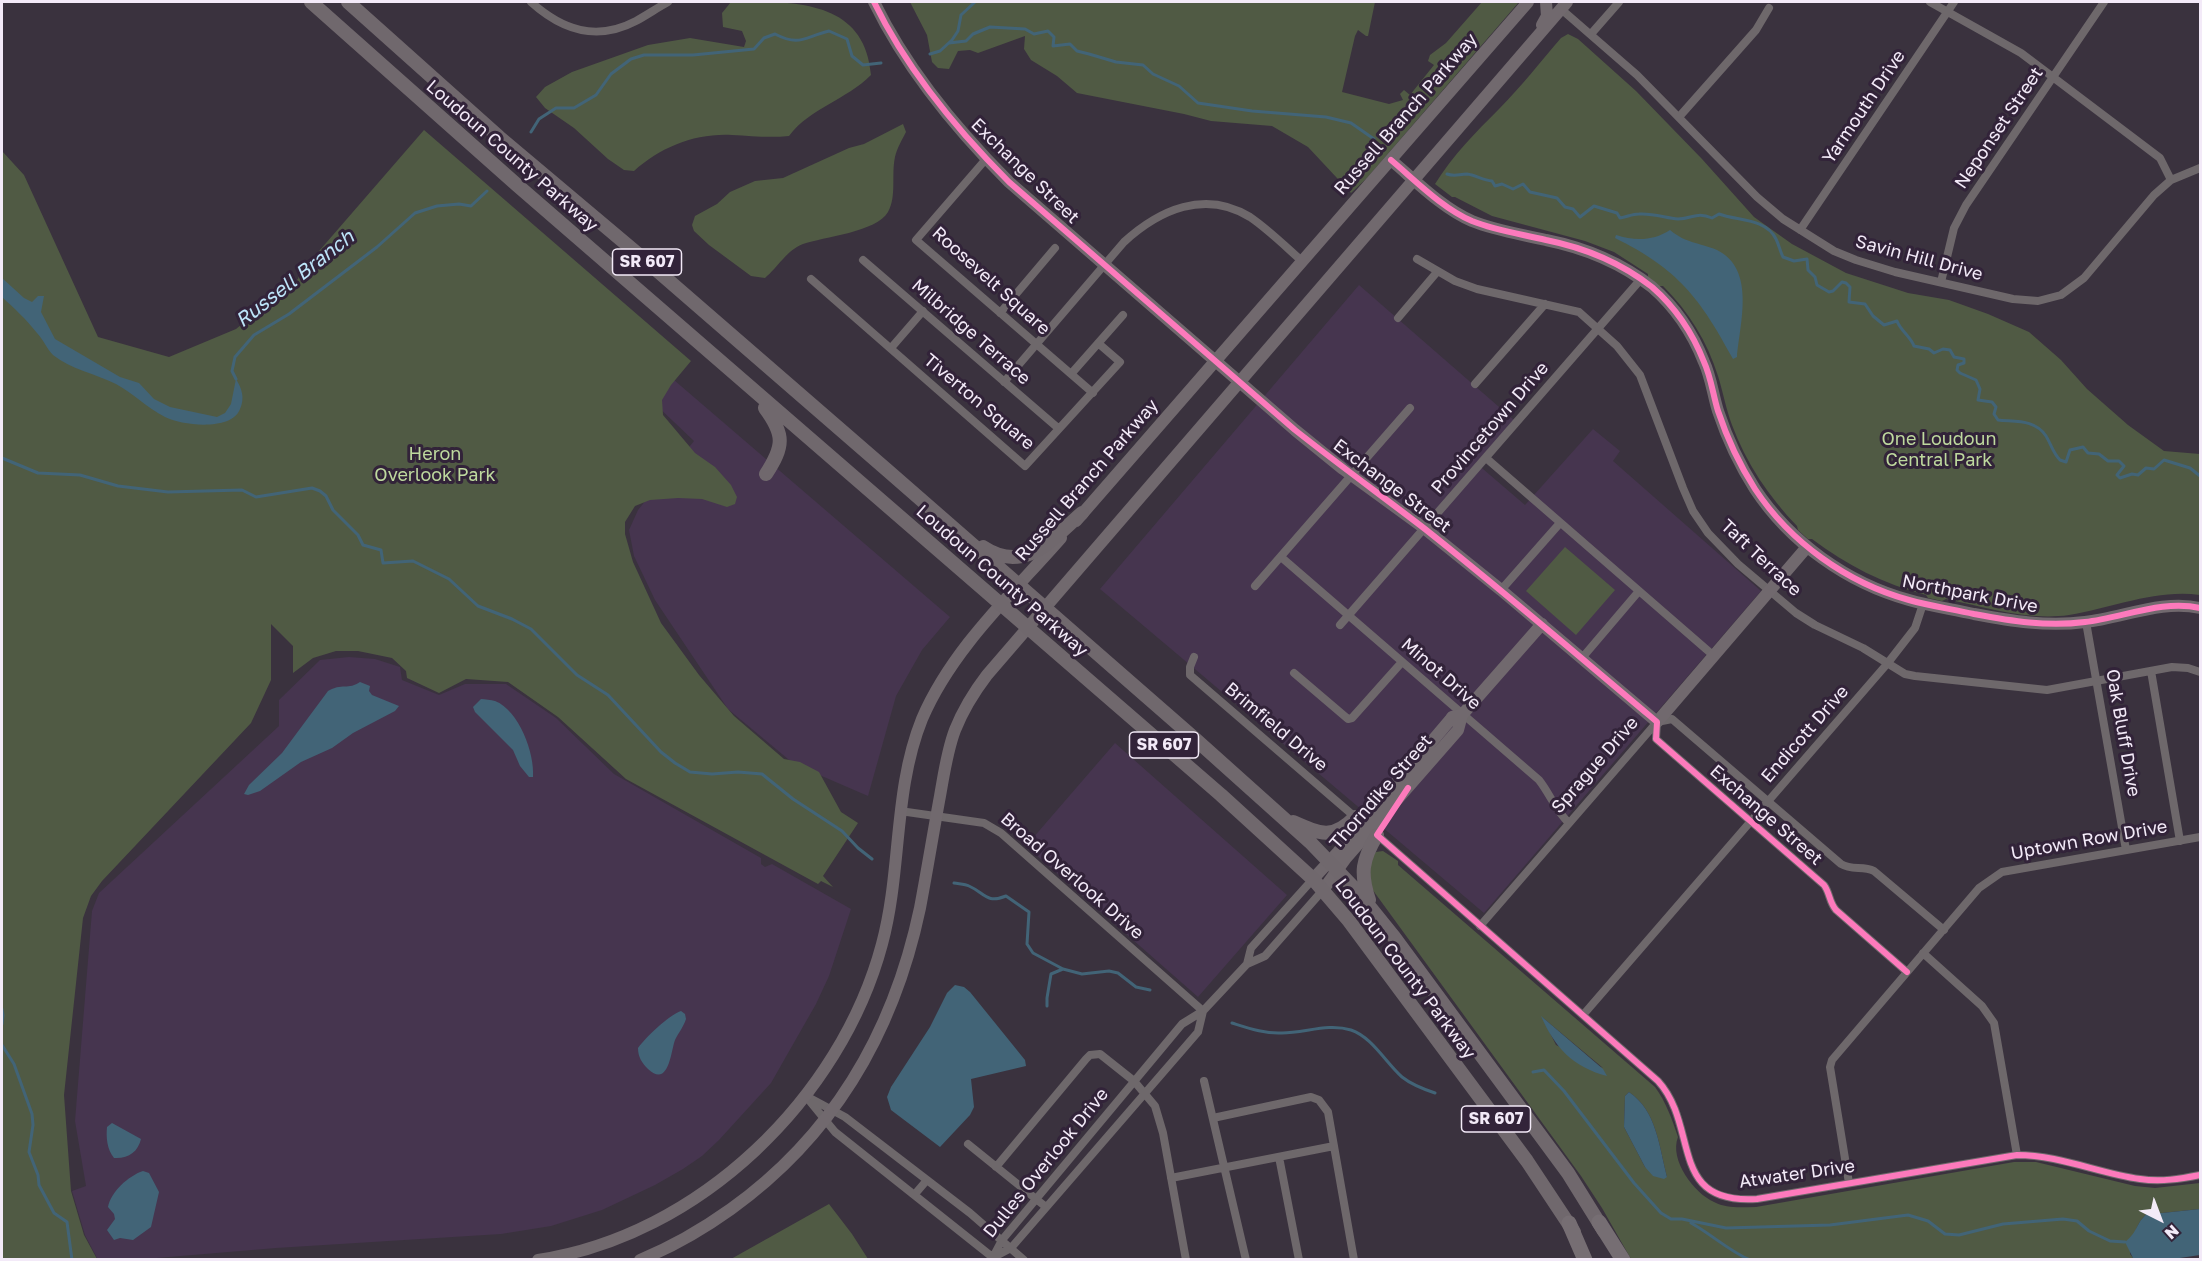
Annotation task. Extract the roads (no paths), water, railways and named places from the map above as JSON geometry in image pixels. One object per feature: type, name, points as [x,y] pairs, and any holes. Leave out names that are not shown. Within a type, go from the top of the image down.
[{"type":"highway","points":[[1599,1222],[1621,1260]]},
{"type":"highway","points":[[1569,1223],[1587,1260]]},
{"type":"main road","name":"Loudoun County Parkway","points":[[313,2],[454,130],[1029,627],[1253,824],[1312,879],[1349,921],[1520,1152],[1569,1223]]},
{"type":"main road","name":"Loudoun County Parkway","points":[[348,2],[499,137],[638,254],[1019,586],[1281,816],[1333,866],[1377,916],[1549,1145],[1599,1222]]},
{"type":"main road","name":"Exchange Street","points":[[874,2],[909,62],[938,103],[987,159],[1026,198],[1215,362],[1352,475],[1424,528],[1501,590],[1657,722]]},
{"type":"main road","name":"Russell Branch Parkway","points":[[538,1260],[552,1258],[618,1237],[647,1225],[686,1203],[725,1176],[758,1148],[806,1096],[852,1022],[875,965],[889,913],[903,788],[912,749],[922,720],[953,663],[966,645],[1528,2]]},
{"type":"main road","points":[[1536,37],[1547,16],[1546,2]]},
{"type":"main road","points":[[640,1260],[714,1221],[747,1197],[790,1158],[824,1121],[867,1056],[893,1001],[919,910],[949,749],[965,709],[987,675],[1564,5]]},
{"type":"main road","name":"Northpark Drive","points":[[1391,160],[1448,207],[1469,220],[1508,233],[1546,239],[1599,254],[1641,279],[1667,302],[1680,317],[1705,363],[1729,441],[1749,480],[1775,515],[1807,547],[1863,582],[1881,591],[1923,604],[2016,622],[2056,624],[2086,622],[2163,607],[2200,608]]},
{"type":"main road","points":[[752,389],[777,423],[781,441],[778,456],[766,474]]},
{"type":"main road","points":[[946,522],[995,554],[1017,558],[1031,555],[1041,549],[1082,513]]},
{"type":"main road","name":"Sprague Drive","points":[[1657,722],[1807,547]]},
{"type":"main road","name":"Thorndike Street","points":[[1312,879],[1333,866],[1403,784],[1452,717],[1462,716],[1542,624]]},
{"type":"main road","points":[[1281,816],[1323,833],[1341,829],[1403,784]]},
{"type":"main road","points":[[1377,916],[1366,891],[1362,870],[1365,857],[1403,784]]},
{"type":"main road","name":"Thorndike Street","points":[[1323,890],[1333,866]]},
{"type":"street","points":[[531,2],[560,24],[587,32],[624,26],[668,2]]},
{"type":"street","points":[[1591,34],[1619,2]]},
{"type":"street","points":[[1930,2],[1949,10],[2021,53],[2160,158],[2171,180]]},
{"type":"street","name":"Yarmouth Drive","points":[[1800,230],[1954,2]]},
{"type":"street","name":"Neponset Street","points":[[1941,282],[1954,228],[1966,205],[2104,2]]},
{"type":"street","name":"Savin Hill Drive","points":[[1564,5],[1591,34],[1637,75],[1757,197],[1800,230],[1834,250],[1856,260],[1895,272],[2013,299],[2038,301],[2061,295],[2084,278],[2154,195],[2171,180],[2200,168]]},
{"type":"street","points":[[1679,117],[1756,30],[1769,8]]},
{"type":"street","name":"Roosevelt Square","points":[[987,159],[916,240],[1093,393]]},
{"type":"street","points":[[1004,382],[1137,230],[1159,215],[1179,208],[1207,204],[1223,206],[1248,216],[1303,262]]},
{"type":"street","points":[[1000,313],[1055,249]]},
{"type":"street","name":"Milbridge Terrace","points":[[863,260],[1058,428]]},
{"type":"street","name":"Taft Terrace","points":[[1417,260],[1437,272],[1477,289],[1579,312],[1599,328],[1629,359],[1640,375],[1693,511],[1708,533],[1769,591],[1796,613],[1815,625],[1863,648],[1905,674],[2047,690],[2179,666],[2200,672]]},
{"type":"street","points":[[1398,318],[1437,272]]},
{"type":"street","name":"Tiverton Square","points":[[811,279],[1025,466],[1120,362],[1098,343]]},
{"type":"street","name":"Provincetown Drive","points":[[1340,625],[1641,279]]},
{"type":"street","points":[[1475,384],[1545,304]]},
{"type":"street","points":[[891,348],[923,311]]},
{"type":"street","points":[[1071,374],[1123,315]]},
{"type":"street","points":[[1255,586],[1410,408]]},
{"type":"street","points":[[1486,458],[1714,656]]},
{"type":"street","points":[[1501,590],[1560,523]]},
{"type":"street","name":"Minot Drive","points":[[1281,557],[1462,716],[1539,780],[1560,815],[1569,823]]},
{"type":"street","points":[[1582,658],[1639,591]]},
{"type":"street","name":"Endicott Drive","points":[[1583,1015],[1887,664],[1915,628],[1923,604]]},
{"type":"street","name":"Oak Bluff Drive","points":[[2086,622],[2126,850]]},
{"type":"street","name":"Brimfield Drive","points":[[1194,657],[1190,675],[1355,817]]},
{"type":"street","points":[[1294,673],[1348,719],[1352,718],[1402,662]]},
{"type":"street","points":[[2151,671],[2180,841]]},
{"type":"street","name":"Exchange Street","points":[[1907,972],[1836,910],[1824,885],[1656,739],[1657,722],[1672,719],[1841,864],[1850,868],[1869,868],[1874,871],[1944,930]]},
{"type":"street","name":"Sprague Drive","points":[[1480,926],[1657,722]]},
{"type":"street","name":"Broad Overlook Drive","points":[[900,811],[936,818],[984,823],[1001,833],[1203,1011]]},
{"type":"street","name":"Atwater Drive","points":[[1377,835],[1665,1089],[1681,1124],[1689,1162],[1698,1178],[1713,1192],[1724,1197],[1744,1200],[2017,1155],[2037,1155],[2139,1179],[2168,1180],[2200,1175]]},
{"type":"street","name":"Uptown Row Drive","points":[[1849,1183],[1830,1067],[1832,1060],[1979,888],[2002,872],[2200,837]]},
{"type":"street","name":"Dulles Overlook Drive","points":[[1247,964],[1251,948],[1312,879]]},
{"type":"street","name":"Dulles Overlook Drive","points":[[994,1258],[1002,1240],[1182,1024],[1203,1011],[1247,964],[1264,956],[1323,890]]},
{"type":"street","points":[[1923,953],[1982,1006],[1994,1023],[2017,1155]]},
{"type":"street","name":"Dulles Overlook Drive","points":[[994,1258],[1011,1248],[1198,1032],[1203,1011]]},
{"type":"street","points":[[996,1167],[1090,1055],[1097,1053],[1104,1056],[1134,1081],[1155,1106],[1186,1260]]},
{"type":"street","points":[[1204,1081],[1246,1260]]},
{"type":"street","points":[[806,1096],[834,1109],[927,1179],[1024,1260]]},
{"type":"street","points":[[806,1096],[824,1121],[994,1258]]},
{"type":"street","points":[[1213,1118],[1316,1098],[1326,1107],[1354,1260]]},
{"type":"street","points":[[968,1144],[1046,1207]]},
{"type":"street","points":[[1171,1178],[1334,1146]]},
{"type":"street","points":[[1279,1157],[1299,1260]]},
{"type":"street","points":[[915,1194],[927,1179]]},
{"type":"water","points":[[1670,230],[1687,240],[1717,250],[1729,259],[1737,270],[1743,298],[1737,357],[1733,359],[1710,319],[1685,287],[1655,261],[1615,238],[1616,235],[1637,239],[1650,238]]},
{"type":"water","points":[[2,278],[24,298],[32,302],[38,296],[44,296],[41,312],[55,339],[120,377],[139,383],[154,399],[170,407],[217,417],[225,413],[231,404],[236,379],[242,394],[240,409],[235,416],[218,424],[183,423],[158,413],[116,384],[67,364],[53,355],[29,323],[2,297]]},
{"type":"water","points":[[360,682],[370,686],[369,691],[372,695],[399,706],[395,711],[353,733],[332,748],[301,762],[260,791],[244,794],[249,785],[282,753],[328,691]]},
{"type":"water","points":[[481,699],[495,701],[504,706],[518,723],[528,745],[533,777],[529,777],[520,766],[513,750],[475,712],[473,707]]},
{"type":"water","points":[[955,985],[964,987],[970,992],[1025,1060],[1026,1066],[971,1079],[974,1107],[970,1115],[940,1147],[891,1110],[887,1097],[891,1087],[930,1027],[947,993]]},
{"type":"water","points":[[681,1011],[685,1014],[686,1019],[675,1040],[668,1066],[661,1074],[655,1074],[642,1062],[638,1048],[658,1027]]},
{"type":"water","points":[[1541,1016],[1603,1069],[1607,1076],[1584,1067],[1566,1055],[1552,1038]]},
{"type":"water","points":[[1629,1092],[1646,1109],[1656,1130],[1667,1177],[1664,1179],[1653,1176],[1645,1167],[1624,1127],[1625,1096]]},
{"type":"water","points":[[112,1123],[141,1139],[135,1151],[128,1156],[114,1158],[110,1151],[107,1127]]},
{"type":"water","points":[[143,1171],[149,1173],[159,1192],[151,1227],[133,1240],[120,1238],[114,1240],[107,1230],[115,1219],[108,1207],[110,1201],[121,1185]]},
{"type":"water","points":[[2200,1209],[2200,1255],[2173,1259],[2134,1260],[2125,1242],[2149,1212]]},
{"type":"waterway","name":"Russell Branch","points":[[930,54],[940,51],[952,40],[958,31],[961,15],[975,2]]},
{"type":"waterway","points":[[949,43],[966,41],[973,34],[990,27],[1025,29],[1034,34],[1048,31],[1054,37],[1053,46],[1070,44],[1077,51],[1116,62],[1143,65],[1153,74],[1179,86],[1198,103],[1252,111],[1326,117],[1351,123],[1374,139]]},
{"type":"waterway","name":"Russell Branch","points":[[531,132],[539,119],[556,108],[574,108],[596,95],[611,74],[631,59],[644,55],[693,55],[754,49],[764,38],[775,34],[790,40],[802,40],[829,31],[847,39],[852,56],[863,65],[881,63]]},
{"type":"waterway","points":[[1447,174],[1467,174],[1492,181],[1495,186],[1502,184],[1513,189],[1523,184],[1530,192],[1557,198],[1565,207],[1573,209],[1580,217],[1594,206],[1617,213],[1620,218],[1634,214],[1678,219],[1698,215],[1712,218],[1719,214],[1758,224],[1771,232],[1783,257],[1794,261],[1807,259],[1808,270],[1815,277],[1817,285],[1829,292],[1842,282],[1846,283],[1850,287],[1849,302],[1865,304],[1873,316],[1884,325],[1897,321],[1914,346],[1929,349],[1934,353],[1943,349],[1950,350],[1954,357],[1964,359],[1964,363],[1958,365],[1957,370],[1976,380],[1980,389],[1978,400],[1992,402],[1996,407],[1994,414],[1998,420],[2024,422],[2036,427],[2046,436],[2060,460],[2066,462],[2070,450],[2083,447],[2088,453],[2099,454],[2108,461],[2119,461],[2124,466],[2117,475],[2120,478],[2132,474],[2138,475],[2146,468],[2154,469],[2164,460],[2190,468],[2200,476]]},
{"type":"waterway","name":"Russell Branch","points":[[236,379],[232,371],[235,357],[254,335],[289,314],[377,247],[415,213],[437,206],[459,204],[471,206],[487,191]]},
{"type":"waterway","points":[[2,458],[38,473],[80,475],[118,486],[168,492],[242,490],[256,497],[312,488],[320,491],[326,496],[333,510],[358,535],[363,545],[381,550],[383,563],[413,561],[449,579],[478,606],[531,629],[577,675],[608,695],[661,752],[675,763],[690,772],[762,774],[793,799],[842,831],[872,859]]},
{"type":"waterway","points":[[954,883],[969,886],[986,897],[994,899],[1006,896],[1029,912],[1027,944],[1033,953],[1063,969],[1082,974],[1109,971],[1118,973],[1136,987],[1150,990]]},
{"type":"waterway","points":[[1047,1006],[1051,974],[1063,969]]},
{"type":"waterway","points":[[2,1009],[2,1024]]},
{"type":"waterway","points":[[1232,1023],[1276,1033],[1334,1028],[1351,1030],[1366,1038],[1402,1077],[1414,1085],[1435,1093]]},
{"type":"waterway","points":[[2,1045],[14,1064],[32,1114],[33,1125],[29,1152],[38,1175],[39,1185],[54,1213],[67,1222],[72,1260]]},
{"type":"waterway","points":[[1533,1072],[1544,1070],[1564,1091],[1634,1183],[1661,1213],[1671,1219],[1726,1228],[1830,1225],[1908,1215],[1928,1221],[1945,1234],[1959,1235],[2003,1224],[2063,1219],[2077,1221],[2089,1231],[2110,1241],[2125,1242]]},
{"type":"waterway","points":[[1691,1223],[1750,1260]]},
{"type":"park label","name":"One Loudoun Central Park","points":[[1939,449]]},
{"type":"park label","name":"Heron Overlook Park","points":[[435,464]]}]
